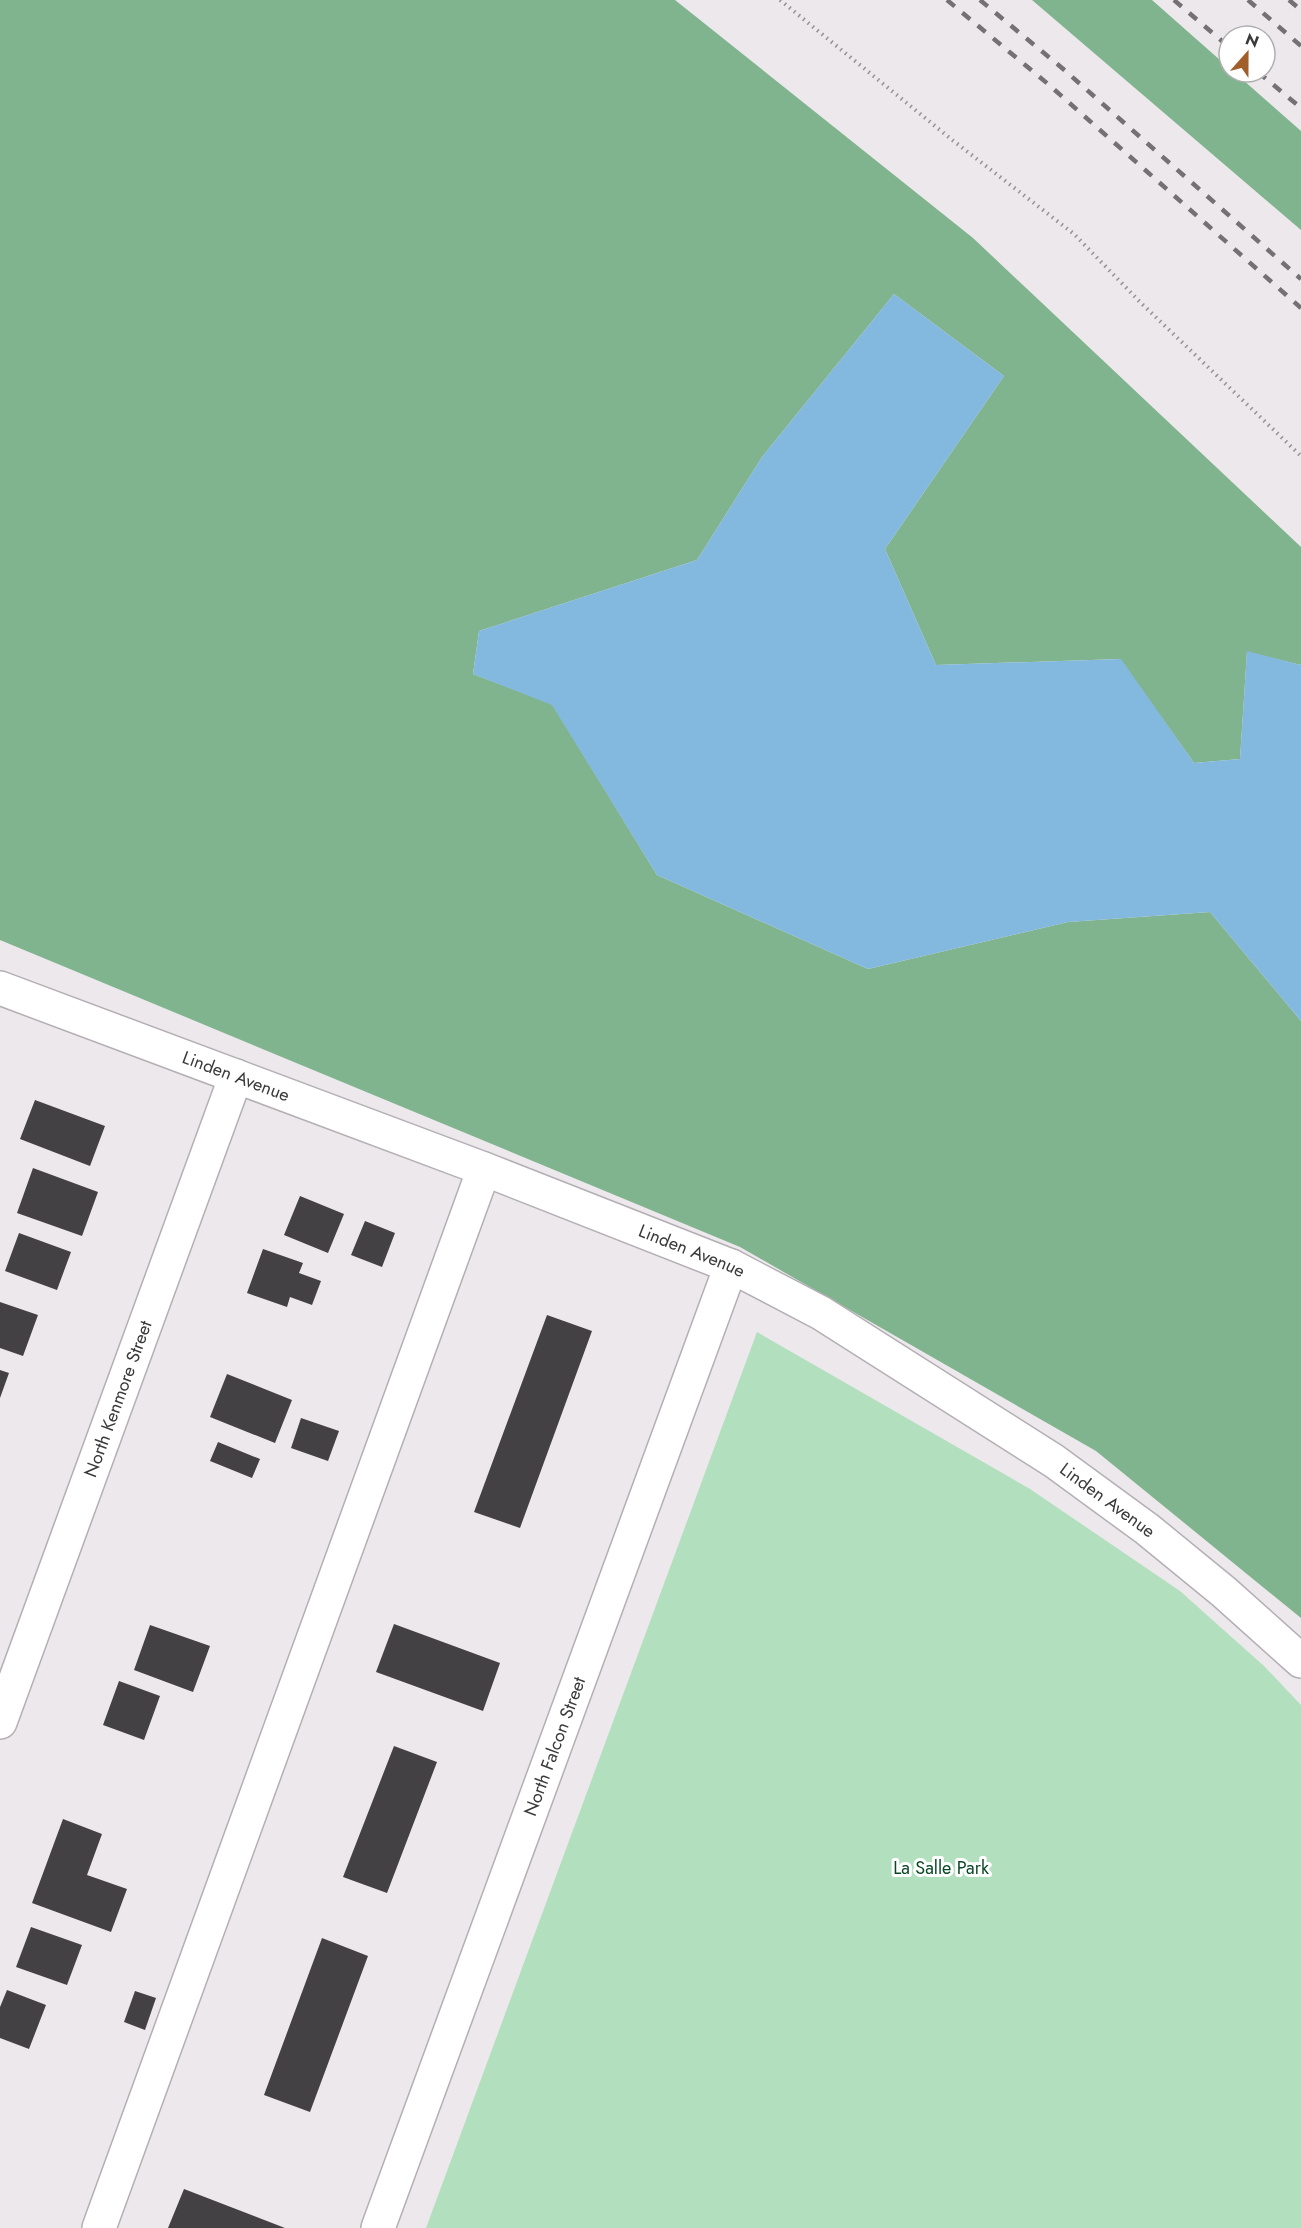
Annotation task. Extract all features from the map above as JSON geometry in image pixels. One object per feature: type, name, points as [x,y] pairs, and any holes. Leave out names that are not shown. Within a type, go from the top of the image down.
[{"type":"street","name":"Linden Avenue","points":[[0,988],[484,1169],[731,1266],[821,1313],[1054,1461],[1147,1528],[1224,1592],[1301,1661]]},
{"type":"street","name":"North Kenmore Street","points":[[0,1722],[236,1076]]},
{"type":"street","points":[[99,2228],[484,1169]]},
{"type":"street","name":"North Falcon Street","points":[[378,2228],[731,1266]]},
{"type":"path","points":[[780,0],[951,139],[1074,234],[1141,303],[1301,456]]},
{"type":"green space","points":[[0,0],[675,0],[973,238],[1301,547],[1301,665],[1247,652],[1240,759],[1194,763],[1120,659],[936,665],[885,549],[1004,376],[894,294],[762,457],[697,560],[479,631],[473,674],[552,704],[657,875],[868,969],[1068,922],[1210,912],[1301,1021],[1301,1618],[1096,1451],[740,1247],[0,940]]},
{"type":"green space","points":[[1032,0],[1152,0],[1217,57],[1217,84],[1248,84],[1301,131],[1301,230]]},
{"type":"green space","name":"La Salle Park","points":[[757,1332],[1030,1489],[1180,1591],[1264,1666],[1301,1705],[1301,2228],[426,2228]]},
{"type":"water","points":[[894,294],[1004,376],[885,549],[936,665],[1121,659],[1194,763],[1240,759],[1247,651],[1301,665],[1301,1021],[1210,912],[1068,922],[868,969],[657,875],[552,705],[473,674],[479,631],[697,560],[762,457]]},
{"type":"building","points":[[35,1100],[105,1126],[90,1166],[20,1139]]},
{"type":"building","points":[[33,1168],[98,1192],[82,1236],[17,1213]]},
{"type":"building","points":[[300,1196],[344,1214],[328,1253],[284,1235]]},
{"type":"building","points":[[365,1221],[395,1233],[382,1267],[351,1255]]},
{"type":"building","points":[[19,1233],[71,1252],[57,1290],[5,1271]]},
{"type":"building","points":[[263,1249],[303,1263],[299,1273],[321,1281],[312,1305],[290,1297],[287,1307],[247,1293]]},
{"type":"building","points":[[0,1302],[38,1315],[23,1356],[0,1348]]},
{"type":"building","points":[[547,1315],[592,1331],[520,1528],[474,1512]]},
{"type":"building","points":[[0,1370],[9,1373],[0,1398]]},
{"type":"building","points":[[227,1374],[292,1400],[275,1443],[210,1417]]},
{"type":"building","points":[[301,1418],[339,1431],[328,1461],[291,1448]]},
{"type":"building","points":[[218,1442],[260,1459],[252,1478],[210,1461]]},
{"type":"building","points":[[394,1624],[500,1663],[483,1711],[376,1672]]},
{"type":"building","points":[[150,1625],[210,1646],[193,1692],[134,1670]]},
{"type":"building","points":[[119,1681],[160,1696],[144,1740],[103,1725]]},
{"type":"building","points":[[394,1746],[437,1762],[387,1893],[343,1877]]},
{"type":"building","points":[[63,1819],[102,1834],[87,1875],[127,1889],[111,1932],[32,1903]]},
{"type":"building","points":[[31,1927],[82,1945],[67,1985],[16,1967]]},
{"type":"building","points":[[322,1938],[368,1956],[310,2112],[264,2095]]},
{"type":"building","points":[[7,1990],[46,2005],[29,2049],[0,2038],[0,2007]]},
{"type":"building","points":[[135,1991],[156,1998],[145,2030],[124,2022]]},
{"type":"building","points":[[184,2189],[285,2228],[168,2228]]},
{"type":"railway","points":[[947,0],[1048,84],[1301,308]]},
{"type":"railway","points":[[980,0],[1062,68],[1301,279]]},
{"type":"railway","points":[[1174,0],[1217,37]]},
{"type":"railway","points":[[1248,0],[1301,46]]},
{"type":"railway","points":[[1289,0],[1301,10]]},
{"type":"railway","points":[[1272,84],[1301,108]]}]
